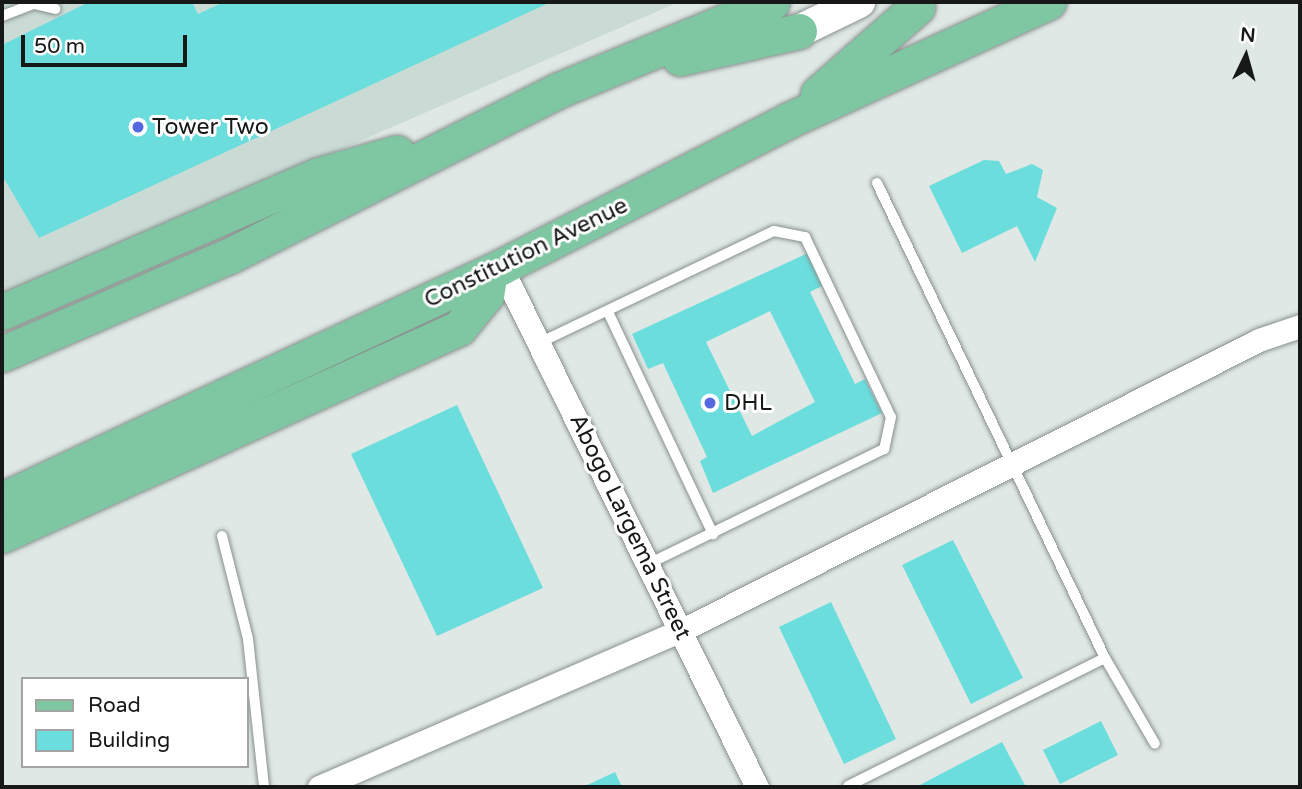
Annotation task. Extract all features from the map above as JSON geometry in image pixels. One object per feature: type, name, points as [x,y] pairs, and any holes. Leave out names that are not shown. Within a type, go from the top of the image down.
[{"type":"main road","points":[[2,354],[229,256],[478,131],[607,71],[772,2]]},
{"type":"main road","points":[[607,71],[799,31],[859,2]]},
{"type":"main road","name":"Constitution Avenue","points":[[2,499],[496,270],[789,120],[1048,2]]},
{"type":"main road","points":[[789,120],[922,4]]},
{"type":"main road","points":[[2,312],[319,174],[478,131]]},
{"type":"main road","points":[[2,535],[458,328],[486,295],[496,270]]},
{"type":"street","name":"Abogo Largema Street","points":[[496,270],[539,343],[757,787]]},
{"type":"street","points":[[319,787],[682,630],[1013,466],[1259,340],[1300,326]]},
{"type":"lane","points":[[2,16],[34,4],[55,9]]},
{"type":"lane","points":[[877,183],[1105,658],[1155,744]]},
{"type":"lane","points":[[539,343],[774,231],[791,231],[805,237],[885,405],[892,433],[884,449],[648,564]]},
{"type":"lane","points":[[608,312],[713,534]]},
{"type":"lane","points":[[222,536],[248,639],[264,787]]},
{"type":"lane","points":[[848,786],[1105,658]]},
{"type":"shaded area","points":[[2,2],[679,2],[2,297]]},
{"type":"building","points":[[89,2],[192,2],[198,14],[224,2],[551,2],[39,238],[2,175],[2,45]]},
{"type":"building","points":[[984,160],[999,161],[1006,174],[1032,164],[1043,170],[1037,197],[1057,208],[1035,262],[1017,226],[962,253],[929,186]]},
{"type":"building","points":[[808,253],[822,286],[810,292],[855,384],[865,379],[882,413],[713,493],[700,461],[707,457],[663,363],[648,369],[632,334]],"holes":[[[770,311],[815,402],[752,436],[706,342]]]},
{"type":"building","points":[[457,405],[543,588],[437,636],[351,454]]},
{"type":"building","points":[[953,540],[1023,678],[971,704],[902,565]]},
{"type":"building","points":[[831,602],[896,739],[844,764],[779,627]]},
{"type":"building","points":[[1101,721],[1118,755],[1060,784],[1043,750]]},
{"type":"building","points":[[1002,742],[1026,787],[916,787]]},
{"type":"building","points":[[615,772],[622,787],[583,787]]},
{"type":"place","name":"Tower Two","points":[[138,127]]},
{"type":"place","name":"DHL","points":[[710,403]]}]
